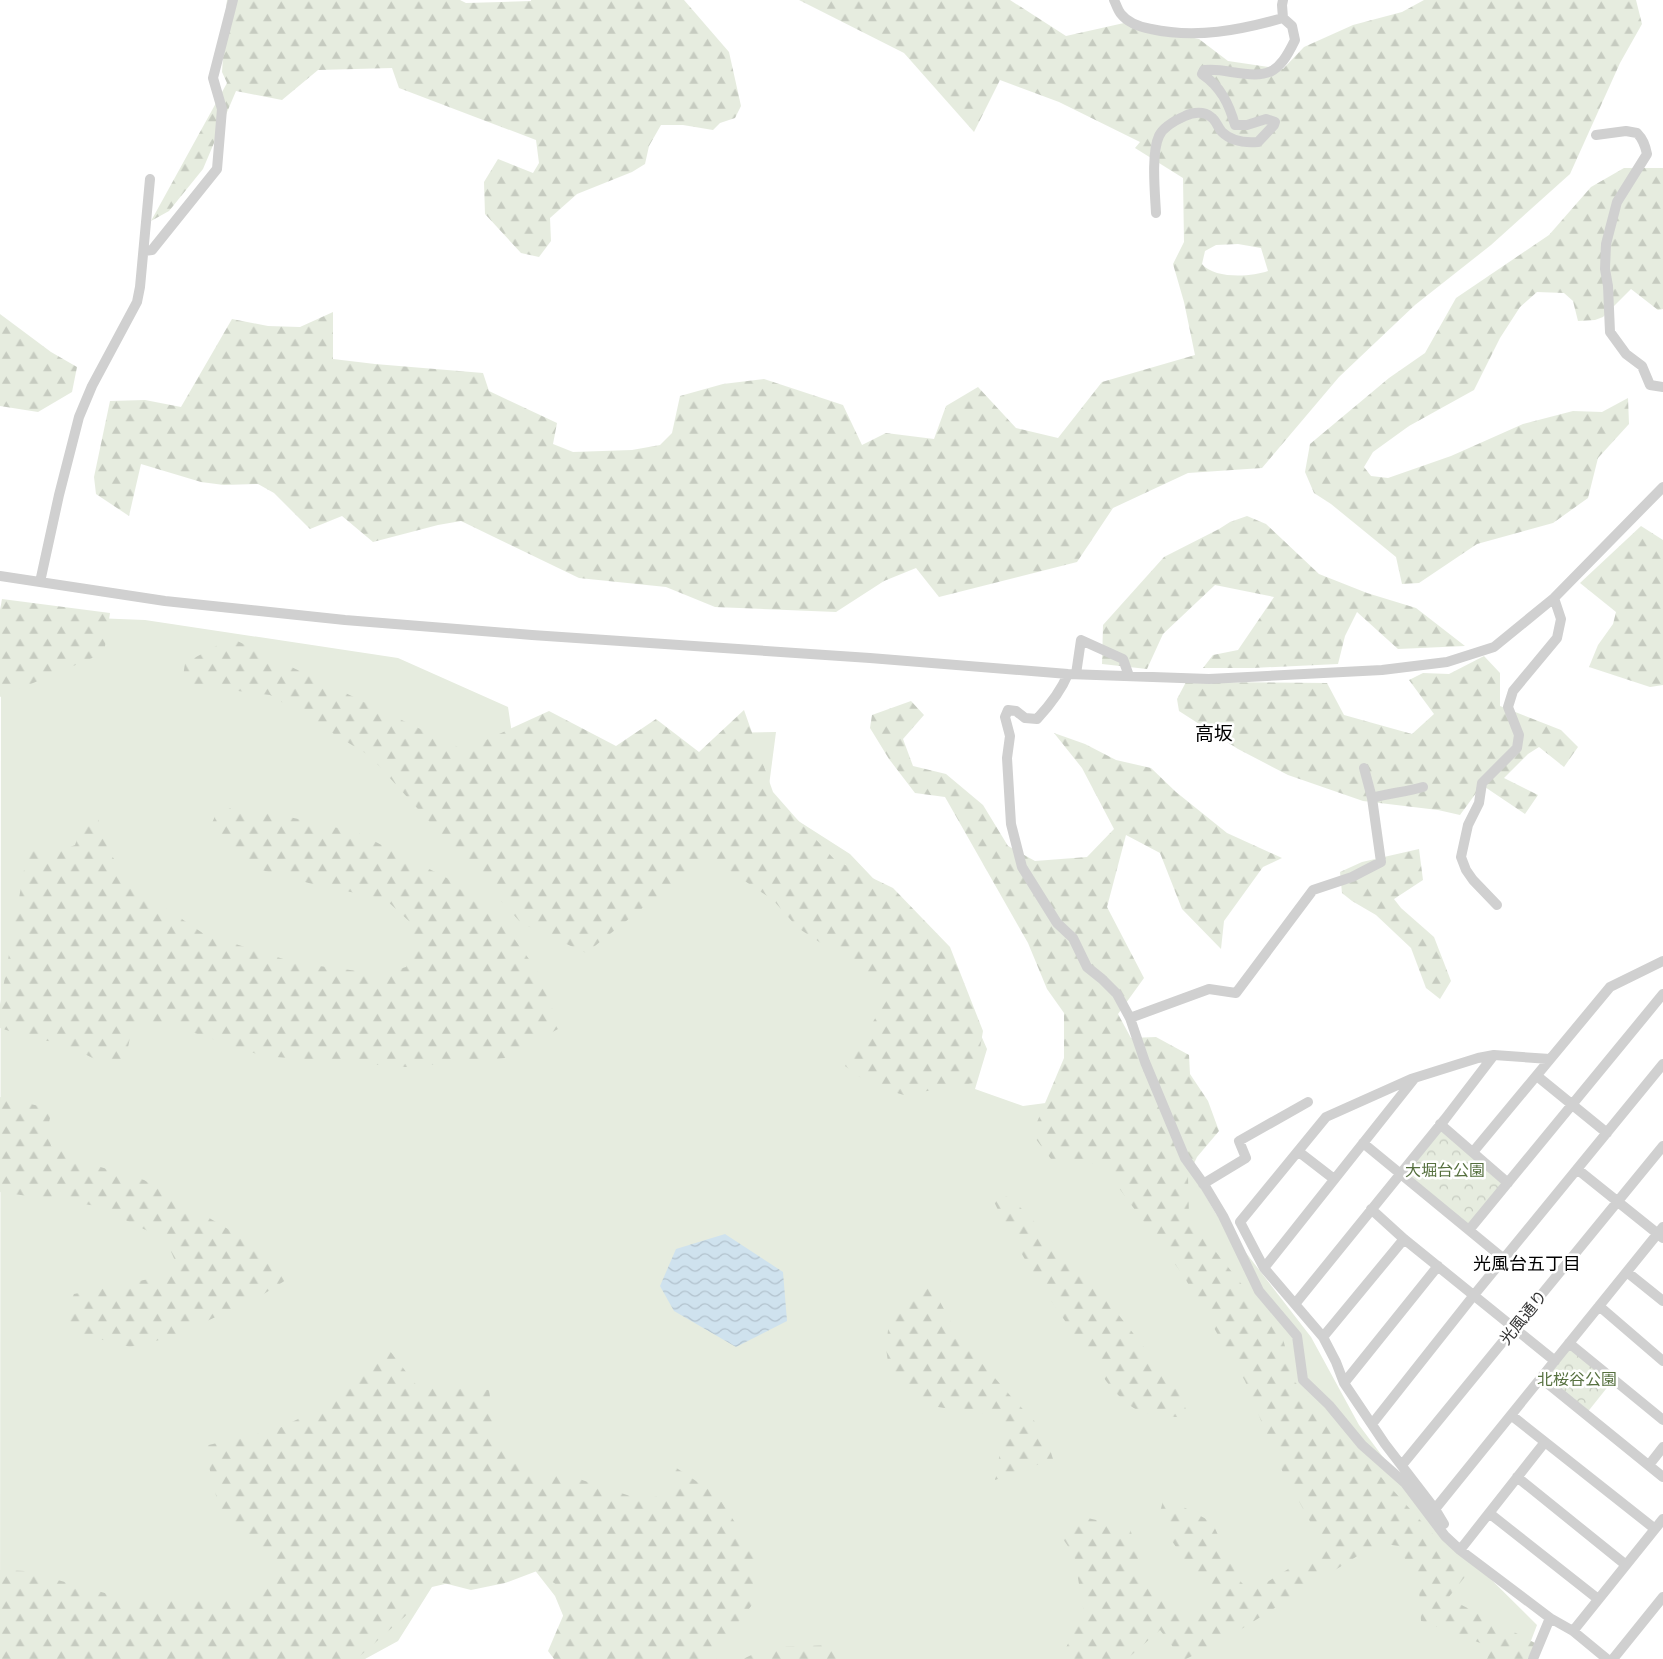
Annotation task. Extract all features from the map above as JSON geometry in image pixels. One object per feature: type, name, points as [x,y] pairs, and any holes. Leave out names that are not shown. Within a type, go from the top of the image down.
[{"type":"street","points":[[144,251],[152,250],[217,168],[222,109],[213,78],[233,0]]},
{"type":"street","points":[[1114,0],[1120,14],[1137,26],[1165,32],[1208,33],[1254,26],[1283,18]]},
{"type":"street","points":[[1156,213],[1155,151],[1158,137],[1164,129],[1185,116],[1199,112],[1211,116],[1222,132],[1233,140],[1246,143],[1258,142],[1274,125],[1275,122],[1266,119],[1247,125],[1235,125],[1230,107],[1219,88],[1202,74],[1204,70],[1212,69],[1250,75],[1266,74],[1280,65],[1289,53],[1295,40],[1292,26],[1283,18],[1283,0]]},
{"type":"street","points":[[1596,135],[1626,131],[1637,133],[1645,145],[1647,154],[1617,202],[1606,244],[1605,269],[1608,286],[1610,332],[1626,354],[1642,366],[1650,385],[1663,387]]},
{"type":"street","points":[[40,582],[59,495],[79,417],[92,386],[137,302],[144,251],[150,178]]},
{"type":"street","points":[[0,576],[165,601],[345,620],[1072,674],[1209,679],[1382,670],[1447,662],[1494,647],[1554,598],[1663,487]]},
{"type":"street","points":[[1497,905],[1466,870],[1462,857],[1468,825],[1479,803],[1482,783],[1517,748],[1520,734],[1508,707],[1513,691],[1557,638],[1561,619],[1554,598]]},
{"type":"street","points":[[1129,676],[1123,659],[1081,640],[1072,674],[1037,719],[1025,718],[1016,711],[1008,710],[1005,717],[1010,736],[1006,758],[1011,824],[1022,867],[1057,923],[1073,938],[1086,967],[1102,978],[1117,994],[1130,1018],[1145,1062],[1185,1158],[1223,1216],[1259,1291],[1297,1336],[1303,1380],[1329,1406],[1362,1445],[1405,1483],[1445,1536],[1460,1550],[1550,1618],[1573,1631],[1607,1659]]},
{"type":"street","points":[[1130,1018],[1209,989],[1236,993],[1314,890],[1352,877],[1381,862],[1372,798],[1364,768]]},
{"type":"street","points":[[1372,798],[1388,793],[1423,787]]},
{"type":"street","points":[[1473,1152],[1610,987],[1661,965]]},
{"type":"street","points":[[1469,1230],[1663,994]]},
{"type":"street","points":[[1460,1550],[1435,1509],[1344,1383],[1323,1337],[1264,1268],[1240,1222],[1326,1117],[1414,1078],[1478,1058],[1494,1055],[1550,1059]]},
{"type":"street","points":[[1295,1304],[1494,1055]]},
{"type":"street","points":[[1372,1424],[1474,1295],[1663,1064]]},
{"type":"street","points":[[1537,1076],[1607,1133]]},
{"type":"street","points":[[1264,1268],[1414,1078]]},
{"type":"street","points":[[1203,1184],[1246,1158],[1239,1141],[1308,1102]]},
{"type":"street","points":[[1440,1124],[1508,1183]]},
{"type":"street","points":[[1363,1143],[1504,1259]]},
{"type":"street","name":"光風通り","points":[[1402,1465],[1663,1146]]},
{"type":"street","points":[[1299,1152],[1334,1179]]},
{"type":"street","points":[[1435,1509],[1599,1306],[1661,1233],[1617,1202],[1577,1169]]},
{"type":"street","points":[[1371,1209],[1404,1239],[1555,1361]]},
{"type":"street","points":[[1323,1337],[1404,1239]]},
{"type":"street","points":[[1344,1383],[1438,1266]]},
{"type":"street","points":[[1627,1272],[1663,1301]]},
{"type":"street","points":[[1599,1306],[1663,1361]]},
{"type":"street","points":[[1569,1343],[1663,1420]]},
{"type":"street","points":[[1541,1378],[1663,1477]]},
{"type":"street","points":[[1511,1415],[1655,1529]]},
{"type":"street","points":[[1460,1550],[1545,1442]]},
{"type":"street","points":[[1649,1465],[1663,1448]]},
{"type":"street","points":[[1518,1477],[1626,1565]]},
{"type":"street","points":[[1489,1513],[1598,1599]]},
{"type":"street","points":[[1573,1631],[1663,1519]]},
{"type":"street","points":[[1613,1659],[1663,1597]]},
{"type":"street","points":[[1532,1659],[1550,1618]]},
{"type":"green space","points":[[227,0],[460,0],[466,3],[531,0],[684,0],[729,52],[741,106],[735,118],[720,123],[713,130],[683,125],[661,125],[649,146],[645,164],[632,172],[577,194],[550,218],[551,241],[539,257],[521,253],[485,214],[484,182],[498,159],[533,173],[539,163],[536,140],[399,88],[392,68],[318,70],[282,100],[236,91],[203,169],[169,211],[151,221],[227,83],[222,72]]},
{"type":"green space","points":[[799,0],[1010,0],[1066,36],[1124,23],[1199,39],[1228,61],[1283,69],[1304,47],[1353,25],[1402,12],[1424,0],[1636,0],[1642,24],[1620,63],[1570,174],[1491,245],[1415,305],[1339,377],[1262,468],[1188,473],[1113,508],[1077,562],[939,597],[916,568],[884,581],[836,612],[715,607],[666,587],[579,578],[461,521],[373,542],[342,516],[310,529],[274,493],[258,484],[224,485],[201,482],[141,464],[129,516],[96,494],[94,477],[110,401],[145,400],[181,407],[232,319],[268,326],[300,327],[333,312],[333,359],[483,373],[489,391],[557,423],[553,444],[573,452],[632,450],[660,445],[672,433],[680,396],[723,384],[764,379],[843,405],[862,445],[886,433],[934,439],[946,406],[978,387],[1016,428],[1058,438],[1102,382],[1195,355],[1184,302],[1173,264],[1184,242],[1183,178],[1135,148],[1140,142],[1059,102],[1000,80],[974,132],[904,53]],"holes":[[[1238,244],[1261,248],[1268,271],[1261,273],[1252,275],[1224,274],[1208,269],[1202,264],[1205,251],[1216,245]]]},
{"type":"green space","points":[[1624,168],[1663,168],[1663,309],[1658,310],[1631,289],[1603,317],[1595,320],[1578,321],[1573,301],[1564,293],[1537,292],[1520,307],[1500,338],[1474,390],[1409,426],[1373,452],[1364,467],[1371,476],[1388,478],[1451,456],[1523,424],[1573,411],[1602,412],[1628,398],[1629,424],[1598,458],[1588,498],[1553,523],[1477,544],[1419,583],[1402,584],[1396,557],[1331,504],[1314,493],[1305,472],[1310,444],[1389,378],[1425,353],[1456,298],[1549,235],[1591,187]]},
{"type":"green space","points":[[0,314],[51,352],[77,367],[72,392],[38,412],[0,406]]},
{"type":"green space","points":[[1247,516],[1266,524],[1319,574],[1367,593],[1416,608],[1465,646],[1398,649],[1357,612],[1345,636],[1338,664],[1203,668],[1213,655],[1238,650],[1274,597],[1215,585],[1163,634],[1147,669],[1102,664],[1103,625],[1164,557],[1230,522]]},
{"type":"green space","points":[[1641,526],[1663,540],[1663,685],[1650,687],[1589,667],[1598,645],[1613,624],[1616,612],[1580,583]]},
{"type":"green space","points":[[2,599],[110,613],[104,653],[0,697],[0,610]]},
{"type":"green space","points":[[1,605],[43,616],[145,620],[398,658],[508,707],[514,747],[678,779],[720,733],[776,732],[767,801],[850,854],[946,955],[987,1049],[975,1089],[1023,1106],[1144,1090],[1216,1214],[1311,1337],[1359,1425],[1427,1516],[1537,1625],[1524,1659],[581,1659],[555,1596],[530,1564],[432,1587],[398,1641],[365,1659],[0,1659]]},
{"type":"green space","points":[[231,638],[464,750],[549,711],[616,746],[656,719],[699,752],[744,710],[773,792],[835,860],[893,888],[950,947],[983,1031],[974,1083],[904,1095],[872,1086],[845,1066],[888,998],[836,953],[798,928],[773,900],[708,856],[586,953],[521,923],[370,756],[270,695],[182,684],[185,663]]},
{"type":"green space","points":[[1484,656],[1500,673],[1500,706],[1561,730],[1578,747],[1564,767],[1539,747],[1528,754],[1504,778],[1538,795],[1525,814],[1482,785],[1460,815],[1438,810],[1363,801],[1288,775],[1238,749],[1179,711],[1177,699],[1186,682],[1327,683],[1344,715],[1412,734],[1434,714],[1409,680],[1423,673],[1449,674]]},
{"type":"green space","points":[[911,701],[924,715],[903,739],[913,766],[946,774],[983,805],[1008,846],[1035,861],[1087,857],[1114,829],[1082,768],[1054,733],[1085,744],[1116,760],[1151,768],[1176,792],[1227,833],[1282,858],[1263,867],[1224,921],[1221,949],[1182,909],[1160,853],[1126,835],[1107,907],[1144,978],[1118,1014],[1131,1038],[1156,1037],[1189,1055],[1190,1074],[1208,1101],[1219,1131],[1197,1157],[1188,1176],[1189,1218],[1282,1335],[1294,1381],[1468,1573],[1448,1598],[1535,1643],[1528,1659],[1487,1659],[1491,1647],[1421,1621],[1419,1590],[1399,1546],[1378,1543],[1224,1640],[1186,1659],[1182,1659],[1160,1630],[1127,1659],[1060,1659],[1084,1613],[1074,1555],[1061,1536],[1075,1515],[1130,1528],[1143,1577],[1173,1608],[1191,1616],[1212,1611],[1208,1595],[1158,1520],[1164,1497],[1212,1522],[1239,1580],[1251,1592],[1324,1547],[1279,1465],[1245,1381],[1183,1275],[1102,1165],[1051,1159],[1032,1134],[1064,1058],[1064,1013],[1047,989],[1028,943],[945,797],[915,793],[889,759],[870,728],[872,715]]},
{"type":"green space","points":[[231,808],[267,812],[356,832],[447,878],[508,930],[544,980],[558,1029],[505,1058],[406,1067],[263,1056],[165,1023],[140,1025],[131,1033],[124,1066],[111,1067],[62,1043],[34,1039],[0,1028],[0,1005],[29,842],[47,851],[61,850],[75,845],[85,818],[96,813],[111,855],[139,890],[204,934],[296,963],[381,974],[406,967],[414,951],[410,922],[385,899],[316,885],[258,869],[219,837],[212,823],[216,814]]},
{"type":"green space","points":[[1419,849],[1423,880],[1394,899],[1401,908],[1434,937],[1451,981],[1440,999],[1426,988],[1411,948],[1376,915],[1342,893],[1340,872],[1362,862]]},
{"type":"green space","points":[[0,1097],[52,1109],[48,1127],[51,1146],[87,1163],[144,1180],[240,1236],[283,1266],[286,1280],[259,1297],[172,1337],[130,1347],[84,1335],[69,1323],[67,1309],[74,1294],[154,1278],[176,1263],[166,1240],[97,1206],[0,1192]]},
{"type":"green space","name":"大堀台公園","points":[[1440,1124],[1508,1183],[1469,1230],[1400,1173]]},
{"type":"green space","points":[[988,1188],[1012,1199],[1091,1280],[1182,1395],[1188,1418],[1156,1415],[1139,1411],[1121,1398],[1114,1390],[1100,1373],[1031,1269],[997,1209]]},
{"type":"green space","points":[[932,1287],[959,1337],[1044,1431],[1053,1459],[995,1480],[1005,1425],[990,1415],[938,1407],[906,1392],[889,1369],[886,1348],[889,1321],[910,1290]]},
{"type":"green space","name":"北桜谷公園","points":[[1569,1343],[1614,1379],[1586,1414],[1541,1378]]},
{"type":"green space","points":[[390,1351],[417,1386],[489,1390],[496,1439],[524,1470],[579,1479],[639,1499],[675,1494],[666,1461],[717,1495],[755,1553],[752,1605],[714,1653],[717,1659],[554,1659],[548,1651],[563,1616],[564,1590],[537,1571],[505,1583],[471,1590],[428,1579],[411,1611],[360,1656],[341,1659],[0,1659],[0,1570],[25,1571],[123,1598],[199,1601],[244,1597],[260,1600],[267,1582],[283,1566],[221,1516],[204,1446],[275,1430],[315,1411]]},
{"type":"green space","points":[[839,1645],[847,1659],[743,1659],[768,1647]]},
{"type":"water","points":[[725,1234],[783,1272],[787,1321],[736,1347],[674,1311],[660,1286],[676,1249]]},
{"type":"district","name":"高坂","points":[[1214,733]]},
{"type":"district","name":"光風台五丁目","points":[[1527,1264]]}]
